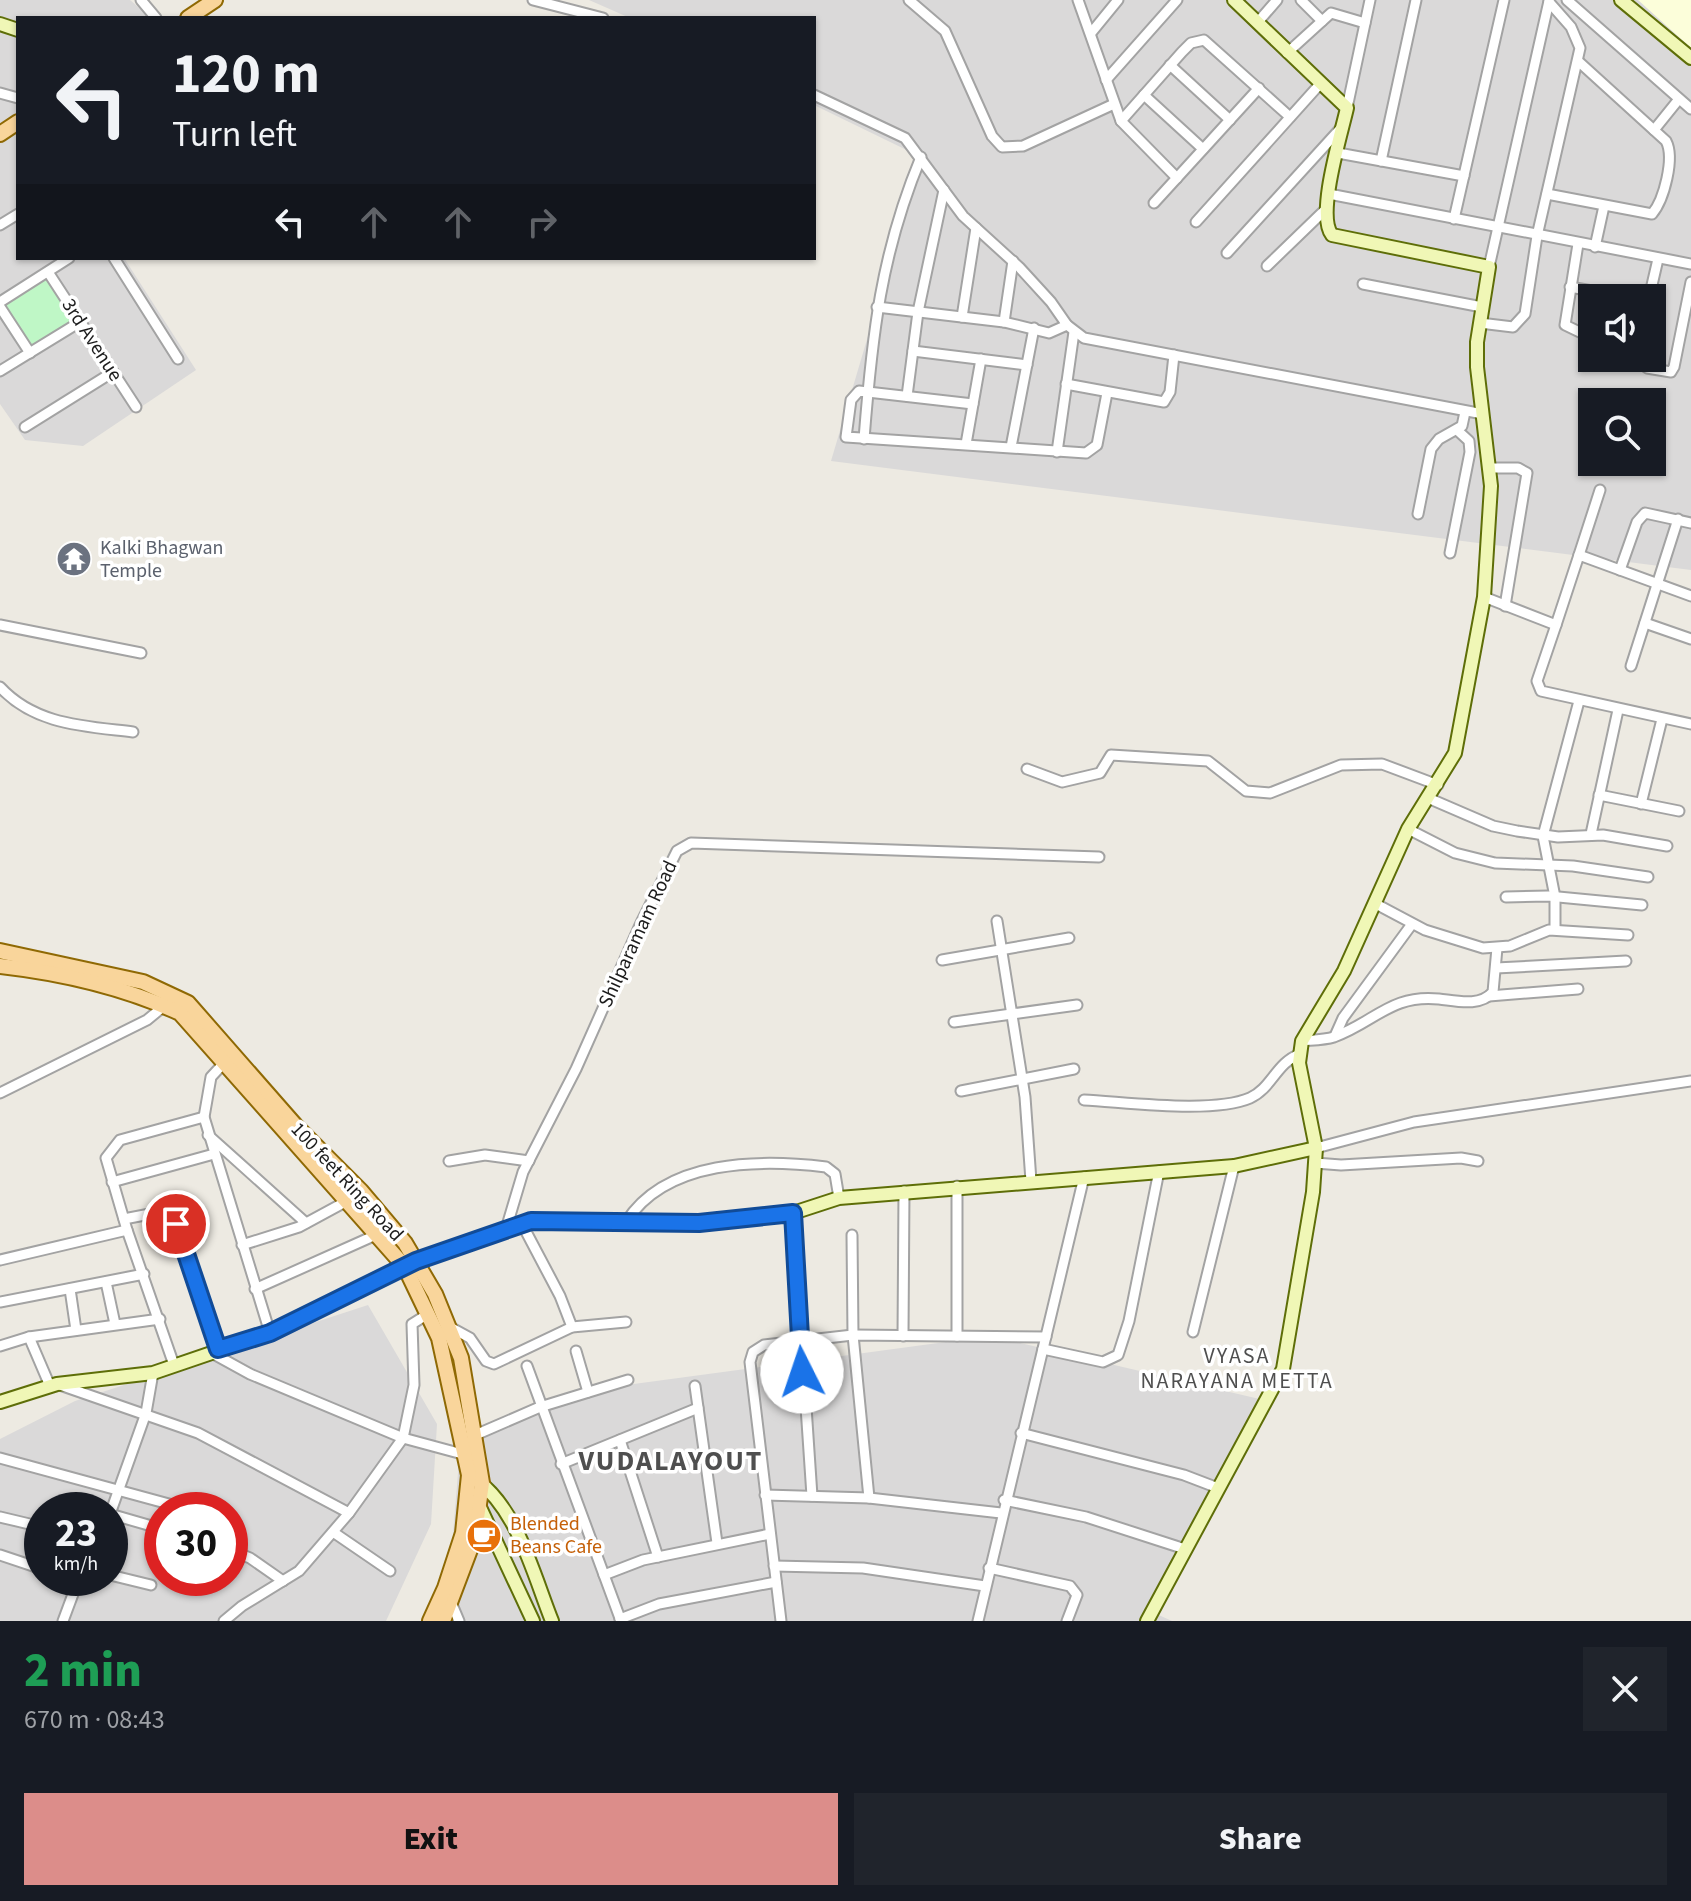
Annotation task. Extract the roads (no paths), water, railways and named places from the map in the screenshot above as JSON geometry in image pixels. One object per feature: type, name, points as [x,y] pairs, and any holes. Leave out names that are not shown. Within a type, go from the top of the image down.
[{"type":"main road","points":[[191,16],[215,0]]},
{"type":"main road","name":"100 feet Ring Road","points":[[0,951],[143,982],[188,1003],[295,1125],[361,1191],[410,1264],[435,1294],[461,1358],[482,1483],[474,1498],[445,1588],[430,1621]]},
{"type":"main road","name":"100 feet Ring Road","points":[[0,966],[58,974],[180,1013],[347,1201],[410,1264],[439,1338],[474,1498],[474,1539],[443,1621]]},
{"type":"street","points":[[141,0],[154,16]]},
{"type":"street","points":[[533,0],[595,16]]},
{"type":"street","points":[[909,0],[945,31],[992,136],[1002,147],[1023,146],[1114,104]]},
{"type":"street","points":[[1078,0],[1121,121],[1177,178]]},
{"type":"street","points":[[1091,33],[1118,0]]},
{"type":"street","points":[[1106,80],[1177,0]]},
{"type":"street","points":[[1234,0],[1347,108]]},
{"type":"street","points":[[1257,23],[1277,0]]},
{"type":"street","points":[[1301,0],[1322,21]]},
{"type":"street","points":[[1370,0],[1326,209],[1327,229],[1332,235],[1489,267]]},
{"type":"street","points":[[1381,161],[1416,0]]},
{"type":"street","points":[[1454,219],[1504,0]]},
{"type":"street","points":[[1567,0],[1691,109]]},
{"type":"street","points":[[1621,0],[1691,58]]},
{"type":"street","points":[[1480,323],[1513,327],[1521,322],[1537,236],[1578,61],[1577,37],[1549,1]]},
{"type":"street","points":[[1147,1621],[1283,1369],[1316,1148],[1301,1047],[1344,971],[1408,829],[1455,753],[1484,597],[1491,468],[1477,367],[1482,307],[1549,1]]},
{"type":"street","points":[[1287,53],[1322,21],[1336,13],[1365,23]]},
{"type":"street","points":[[1121,121],[1191,43],[1204,40],[1290,117]]},
{"type":"street","points":[[1547,194],[1640,214],[1656,212],[1670,151],[1666,141],[1578,61]]},
{"type":"street","points":[[1170,65],[1230,120]]},
{"type":"street","points":[[1196,222],[1320,84]]},
{"type":"street","points":[[1154,203],[1259,88]]},
{"type":"street","points":[[1144,95],[1203,149]]},
{"type":"street","points":[[816,96],[905,138],[976,228],[1013,261],[1071,329],[1101,342],[1483,414]]},
{"type":"street","points":[[1654,130],[1679,99]]},
{"type":"street","points":[[1227,253],[1343,126]]},
{"type":"street","points":[[1338,153],[1464,176]]},
{"type":"street","points":[[864,439],[877,307],[890,242],[921,157]]},
{"type":"street","points":[[907,396],[918,312],[944,190]]},
{"type":"street","points":[[1329,194],[1691,264]]},
{"type":"street","points":[[1595,247],[1604,206]]},
{"type":"street","points":[[1267,266],[1326,209]]},
{"type":"street","points":[[962,317],[976,228]]},
{"type":"street","points":[[1578,244],[1565,325],[1578,331]]},
{"type":"street","points":[[1652,284],[1658,259]]},
{"type":"street","points":[[30,353],[0,304],[66,260]]},
{"type":"street","points":[[115,260],[178,359]]},
{"type":"street","points":[[1004,322],[1013,261]]},
{"type":"street","name":"3rd Avenue","points":[[48,272],[136,407]]},
{"type":"street","points":[[1666,372],[1671,372],[1674,367],[1691,282]]},
{"type":"street","points":[[1363,284],[1482,307]]},
{"type":"street","points":[[1570,287],[1578,288]]},
{"type":"street","points":[[877,307],[1004,322],[1056,332],[1071,329]]},
{"type":"street","points":[[0,371],[80,322]]},
{"type":"street","points":[[1011,447],[1034,328]]},
{"type":"street","points":[[1057,452],[1071,329]]},
{"type":"street","points":[[913,351],[1027,365]]},
{"type":"street","points":[[1066,384],[1164,402],[1170,392],[1174,355]]},
{"type":"street","points":[[966,444],[981,359]]},
{"type":"street","points":[[25,427],[113,372]]},
{"type":"street","points":[[973,404],[859,391],[851,400],[846,437],[1057,452],[1093,451],[1107,393]]},
{"type":"street","points":[[1418,514],[1431,449],[1439,439],[1457,430],[1465,412]]},
{"type":"street","points":[[1450,553],[1470,446],[1465,435],[1457,430]]},
{"type":"street","points":[[1491,468],[1518,468],[1527,473],[1505,606]]},
{"type":"street","points":[[1600,490],[1538,686],[1547,694],[1691,724]]},
{"type":"street","points":[[1620,570],[1640,516],[1653,512],[1691,523]]},
{"type":"street","points":[[1631,666],[1678,519]]},
{"type":"street","points":[[1579,555],[1691,596]]},
{"type":"street","points":[[1484,597],[1556,625]]},
{"type":"street","points":[[1645,623],[1691,639]]},
{"type":"street","points":[[0,625],[141,653]]},
{"type":"street","points":[[0,687],[23,707],[46,718],[133,732]]},
{"type":"street","points":[[1555,929],[1555,897],[1543,836],[1579,701]]},
{"type":"street","points":[[1591,834],[1618,710]]},
{"type":"street","points":[[1641,804],[1662,719]]},
{"type":"street","points":[[1027,769],[1062,782],[1100,773],[1111,755],[1193,759],[1208,761],[1246,791],[1270,793],[1341,765],[1382,764],[1438,785]]},
{"type":"street","points":[[1599,795],[1679,811]]},
{"type":"street","points":[[1428,798],[1493,826],[1543,836],[1591,834],[1667,846]]},
{"type":"street","points":[[1408,829],[1471,858],[1511,866],[1573,866],[1648,877]]},
{"type":"street","name":"Shilparamam Road","points":[[506,1229],[513,1198],[529,1161],[576,1069],[677,851],[691,843],[1099,857]]},
{"type":"street","points":[[1506,897],[1555,897],[1642,905]]},
{"type":"street","points":[[1376,904],[1412,924],[1463,944],[1497,948],[1555,929],[1628,935]]},
{"type":"street","points":[[997,921],[1023,1080],[1031,1181]]},
{"type":"street","points":[[1335,1036],[1343,1018],[1412,924]]},
{"type":"street","points":[[942,960],[1069,938]]},
{"type":"street","points":[[1489,996],[1495,984],[1497,948]]},
{"type":"street","points":[[1496,968],[1626,961]]},
{"type":"street","points":[[1084,1100],[1177,1104],[1240,1101],[1257,1093],[1282,1062],[1301,1047],[1335,1036],[1399,1001],[1433,999],[1465,1002],[1489,996],[1578,989]]},
{"type":"street","points":[[954,1022],[1077,1005]]},
{"type":"street","points":[[0,1093],[147,1020],[164,1006]]},
{"type":"street","points":[[224,1063],[211,1077],[204,1117],[270,1333]]},
{"type":"street","points":[[961,1091],[1074,1069]]},
{"type":"street","points":[[0,1402],[53,1385],[153,1373],[270,1333],[410,1264],[531,1221],[699,1223],[793,1213],[839,1198],[904,1191],[1234,1166],[1414,1122],[1691,1081]]},
{"type":"street","points":[[174,1365],[125,1224],[106,1158],[120,1140],[204,1117]]},
{"type":"street","points":[[208,1135],[306,1223]]},
{"type":"street","points":[[112,1182],[214,1154]]},
{"type":"street","points":[[449,1161],[485,1155],[529,1161]]},
{"type":"street","points":[[1315,1163],[1341,1165],[1461,1158],[1478,1161]]},
{"type":"street","points":[[626,1222],[637,1205],[651,1193],[719,1166],[743,1163],[826,1167],[835,1174],[839,1198]]},
{"type":"street","points":[[1193,1332],[1234,1166]]},
{"type":"street","points":[[1043,1349],[1103,1362],[1118,1355],[1129,1321],[1159,1171]]},
{"type":"street","points":[[978,1621],[1004,1500],[1084,1177]]},
{"type":"street","points":[[957,1186],[957,1336]]},
{"type":"street","points":[[903,1336],[904,1191]]},
{"type":"street","points":[[242,1245],[306,1223],[347,1201]]},
{"type":"street","points":[[0,1260],[160,1212],[173,1218],[214,1351],[250,1374],[403,1438],[466,1455]]},
{"type":"street","points":[[793,1213],[812,1496]]},
{"type":"street","points":[[522,1224],[572,1327]]},
{"type":"street","points":[[255,1289],[378,1234]]},
{"type":"street","points":[[852,1235],[853,1335],[869,1498]]},
{"type":"street","points":[[0,1302],[144,1274]]},
{"type":"street","points":[[106,1282],[115,1324]]},
{"type":"street","points":[[70,1289],[76,1330]]},
{"type":"street","points":[[224,1621],[299,1571],[349,1513],[403,1438],[414,1385],[412,1324],[428,1314]]},
{"type":"street","points":[[0,1346],[29,1337],[160,1319]]},
{"type":"street","points":[[448,1326],[470,1338],[486,1361],[494,1364],[572,1327],[626,1322]]},
{"type":"street","points":[[781,1621],[750,1357],[764,1345],[853,1335],[1046,1337]]},
{"type":"street","points":[[29,1337],[53,1385],[146,1413],[198,1433],[349,1513]]},
{"type":"street","points":[[576,1351],[588,1392]]},
{"type":"street","points":[[527,1366],[621,1620],[659,1604],[776,1582]]},
{"type":"street","points":[[144,1524],[110,1514],[146,1413],[153,1373]]},
{"type":"street","points":[[473,1436],[540,1407],[628,1380]]},
{"type":"street","points":[[695,1386],[717,1543]]},
{"type":"street","points":[[561,1464],[698,1408]]},
{"type":"street","points":[[1021,1433],[1184,1475],[1218,1488]]},
{"type":"street","points":[[620,1440],[658,1557]]},
{"type":"street","points":[[0,1458],[144,1497]]},
{"type":"street","points":[[469,1475],[482,1483],[513,1528],[552,1621]]},
{"type":"street","points":[[765,1495],[869,1498],[1001,1513]]},
{"type":"street","points":[[474,1498],[533,1621]]},
{"type":"street","points":[[1004,1500],[1086,1517],[1185,1549]]},
{"type":"street","points":[[0,1517],[24,1523]]},
{"type":"street","points":[[333,1532],[390,1571]]},
{"type":"street","points":[[604,1575],[658,1557],[770,1534]]},
{"type":"street","points":[[0,1555],[24,1563]]},
{"type":"street","points":[[248,1557],[283,1581]]},
{"type":"street","points":[[774,1566],[863,1568],[985,1586]]},
{"type":"street","points":[[989,1568],[1070,1586],[1077,1595],[1067,1621]]},
{"type":"street","points":[[63,1621],[72,1596]]},
{"type":"street","points":[[451,1602],[459,1621]]},
{"type":"place","name":"Kalki Bhagwan Temple","points":[[74,559]]},
{"type":"place","name":"Blended Beans Cafe","points":[[484,1536]]},
{"type":"district","name":"VYASA NARAYANA METTA","points":[[1237,1368]]},
{"type":"district","name":"VUDALAYOUT","points":[[671,1461]]}]
